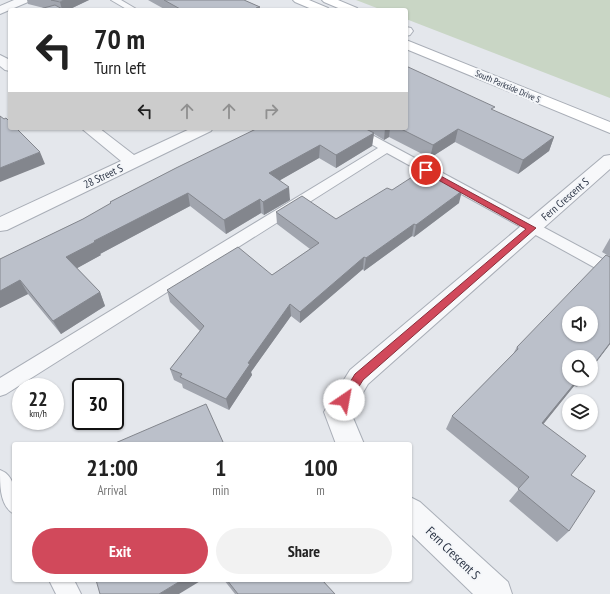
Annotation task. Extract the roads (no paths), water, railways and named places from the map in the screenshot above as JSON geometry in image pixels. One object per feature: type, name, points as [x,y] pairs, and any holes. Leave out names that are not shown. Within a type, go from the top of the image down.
[{"type":"main road","points":[[299,0],[319,8]]},
{"type":"main road","points":[[328,0],[348,8]]},
{"type":"main road","name":"South Parkside Drive S","points":[[408,35],[508,72]]},
{"type":"main road","name":"South Parkside Drive S","points":[[408,35],[610,128]]},
{"type":"street","points":[[0,10],[24,0]]},
{"type":"street","points":[[0,59],[8,65]]},
{"type":"street","points":[[92,130],[133,162]]},
{"type":"street","name":"28 Street S","points":[[0,225],[201,130]]},
{"type":"street","name":"Fern Crescent S","points":[[349,442],[337,412],[359,377],[610,160]]},
{"type":"street","name":"Fern Crescent S","points":[[412,514],[496,594]]},
{"type":"lane","points":[[115,0],[130,8]]},
{"type":"lane","points":[[354,130],[610,270]]},
{"type":"lane","points":[[0,388],[387,148]]},
{"type":"lane","points":[[0,480],[12,500]]},
{"type":"lane","points":[[62,582],[69,594]]}]
